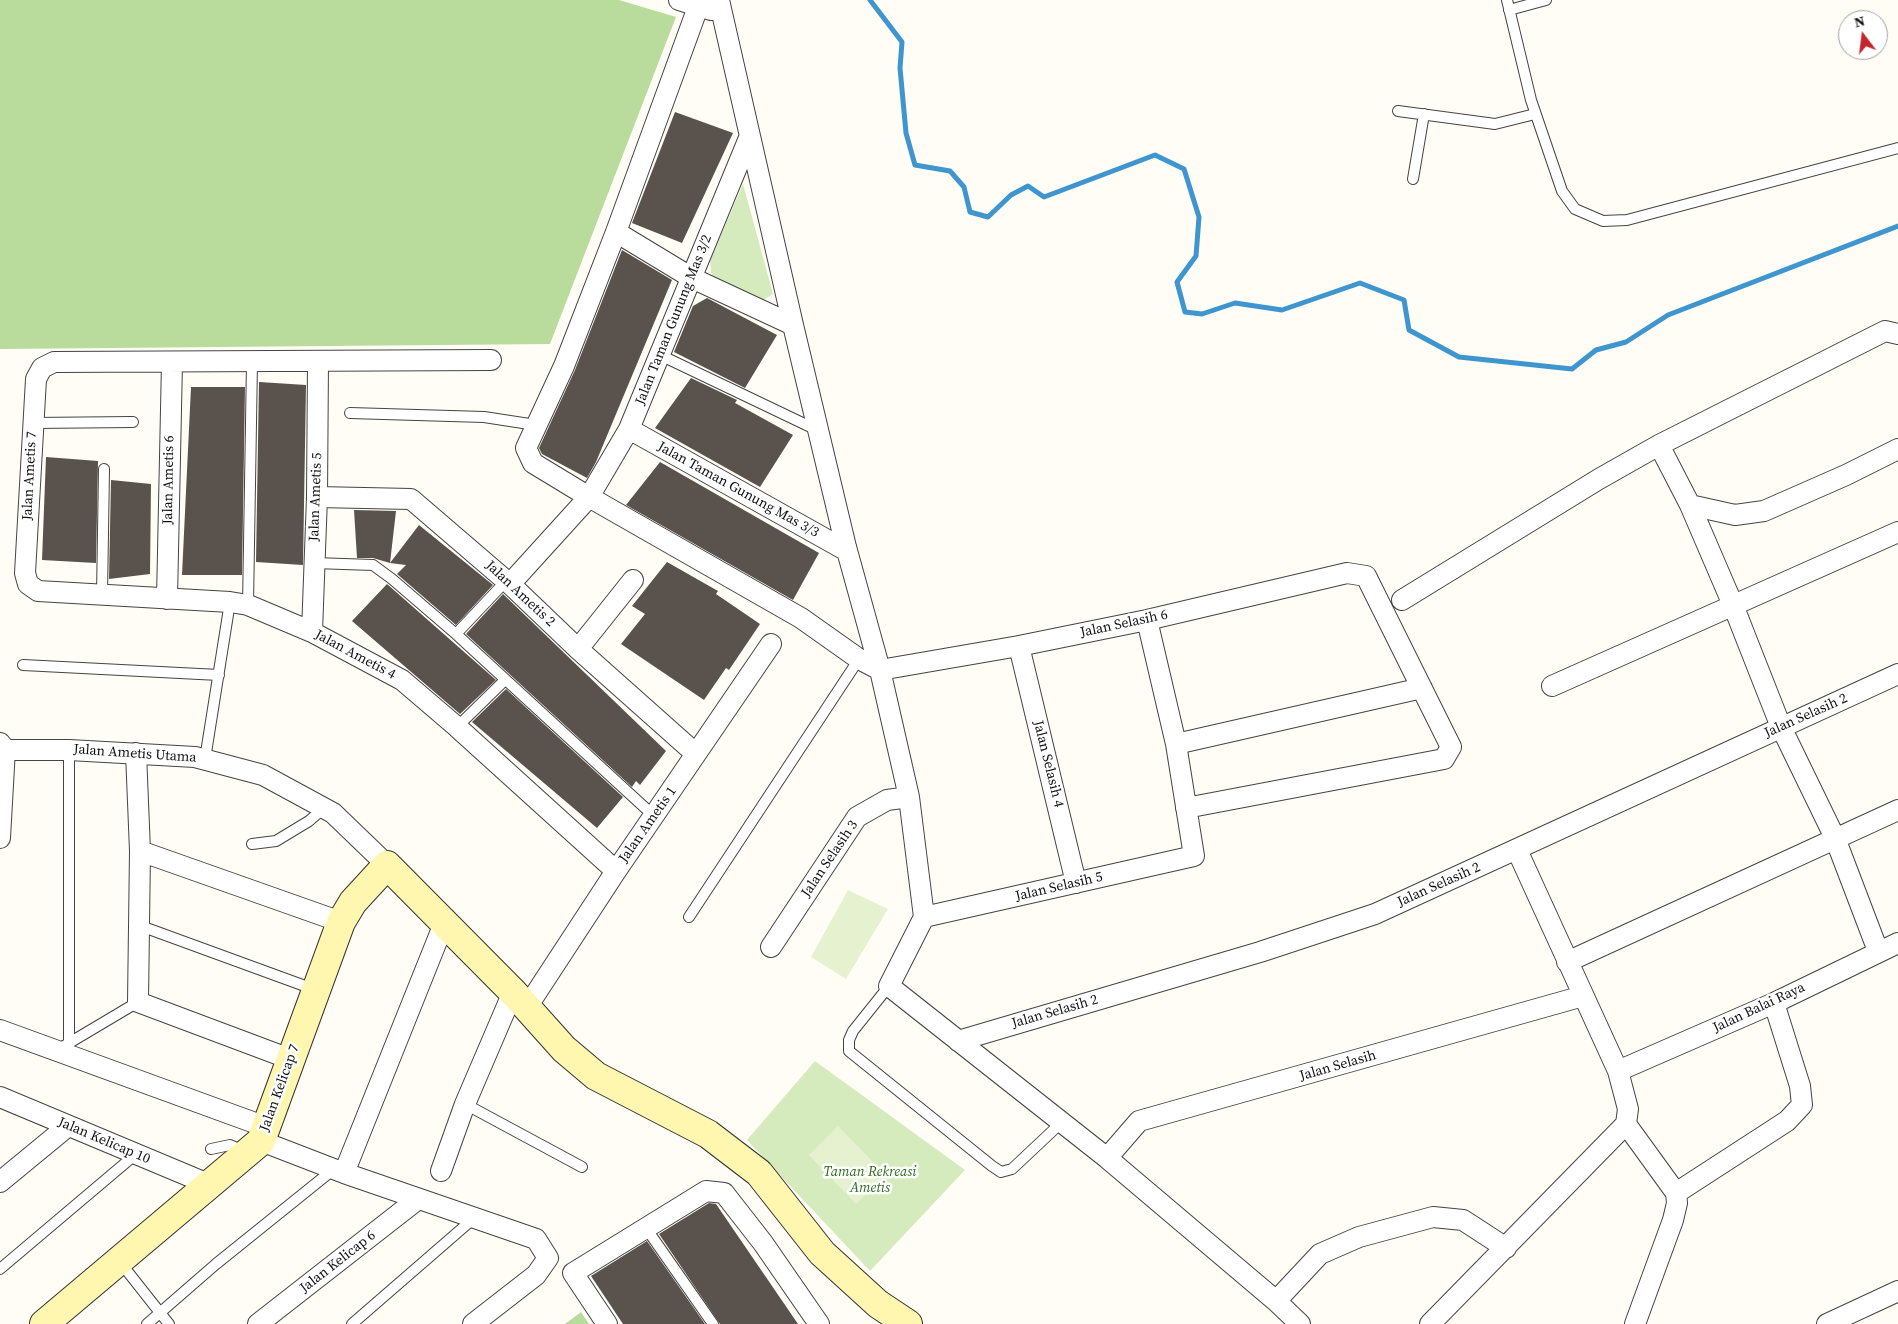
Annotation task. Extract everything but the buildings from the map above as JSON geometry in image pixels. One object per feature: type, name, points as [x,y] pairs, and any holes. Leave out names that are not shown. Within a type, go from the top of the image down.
[{"type":"street","points":[[679,0],[698,7],[721,6],[748,138],[847,550],[880,670],[909,797],[924,918],[889,986],[1107,1158],[1276,1301],[1300,1324]]},
{"type":"street","points":[[698,7],[616,232],[564,366],[526,448],[534,463],[589,497],[801,618],[860,659],[880,670]]},
{"type":"street","name":"Jalan Taman Gunung Mas 3/2","points":[[508,582],[589,497],[629,429],[748,138]]},
{"type":"street","points":[[616,232],[692,278],[793,325]]},
{"type":"street","points":[[1402,600],[1599,479],[1659,445],[1885,332],[1896,333]]},
{"type":"street","points":[[172,362],[491,360]]},
{"type":"street","name":"Jalan Ametis 7","points":[[28,584],[25,573],[33,423],[36,379],[42,368],[54,362],[172,362]]},
{"type":"street","name":"Jalan Ametis 6","points":[[167,599],[172,362]]},
{"type":"street","name":"Jalan Ametis 5","points":[[312,632],[317,497],[318,362]]},
{"type":"street","name":"Jalan Taman Gunung Mas 3/3","points":[[629,429],[847,550]]},
{"type":"street","points":[[1659,445],[1690,505],[1733,605],[1781,727],[1835,838],[1878,951]]},
{"type":"street","points":[[1690,505],[1735,515],[1764,511],[1846,475],[1898,449]]},
{"type":"street","name":"Jalan Ametis 2","points":[[317,497],[411,499],[508,582],[578,649],[696,754]]},
{"type":"street","points":[[1552,686],[1898,532]]},
{"type":"street","name":"Jalan Selasih 6","points":[[880,670],[1019,646],[1147,620],[1347,573],[1366,576],[1422,688]]},
{"type":"street","points":[[578,649],[633,580]]},
{"type":"street","name":"Jalan Ametis 4","points":[[28,584],[38,592],[52,594],[239,603],[312,632],[402,680],[457,727],[616,871]]},
{"type":"street","points":[[1147,620],[1176,744],[1186,808],[1444,759],[1451,747],[1422,688],[1176,744]]},
{"type":"street","name":"Jalan Ametis 1","points":[[441,1170],[465,1104],[520,999],[616,871],[771,644]]},
{"type":"street","name":"Jalan Selasih 4","points":[[1019,646],[1076,883]]},
{"type":"street","name":"Jalan Selasih 2","points":[[958,1041],[1260,952],[1375,914],[1898,674]]},
{"type":"street","points":[[0,838],[2,747]]},
{"type":"street","name":"Jalan Ametis Utama","points":[[2,747],[205,758],[263,775],[333,813],[387,865]]},
{"type":"street","points":[[136,753],[140,851],[138,1002],[290,1059]]},
{"type":"street","name":"Jalan Selasih 3","points":[[771,948],[857,817],[887,800],[909,797]]},
{"type":"street","name":"Jalan Selasih 5","points":[[924,918],[1194,856],[1186,808]]},
{"type":"street","points":[[1567,962],[1898,810]]},
{"type":"street","points":[[1430,1324],[1626,1124],[1628,1109],[1618,1071],[1517,850]]},
{"type":"street","points":[[140,851],[341,922]]},
{"type":"street","points":[[387,865],[445,921],[520,999],[564,1049],[596,1076],[708,1134],[758,1173],[822,1253],[878,1304],[908,1324]]},
{"type":"street","name":"Jalan Kelicap 7","points":[[256,1141],[290,1059],[341,922],[353,902],[387,865]]},
{"type":"street","points":[[339,1171],[445,921]]},
{"type":"street","name":"Jalan Balai Raya","points":[[1618,1071],[1774,1003],[1878,951],[1898,943]]},
{"type":"street","name":"Jalan Selasih","points":[[1107,1158],[1139,1121],[1583,996]]},
{"type":"street","points":[[1676,1193],[1787,1121],[1802,1105],[1800,1086],[1774,1003]]},
{"type":"street","points":[[0,1030],[63,1047],[256,1141],[473,1219],[536,1239],[548,1258],[536,1275],[473,1324]]},
{"type":"street","name":"Jalan Kelicap 10","points":[[4,1103],[68,1126],[208,1184]]},
{"type":"street","points":[[1626,1124],[1676,1193],[1677,1203],[1673,1220],[1635,1324]]},
{"type":"street","points":[[0,1182],[68,1126]]},
{"type":"street","points":[[44,1324],[256,1141]]},
{"type":"street","points":[[607,1324],[573,1273],[706,1191],[724,1193],[763,1243],[819,1324]]},
{"type":"street","name":"Jalan Kelicap 6","points":[[258,1324],[418,1199]]},
{"type":"street","points":[[1276,1301],[1320,1254],[1359,1237],[1433,1218],[1463,1220],[1506,1248]]},
{"type":"street","points":[[1827,1324],[1898,1291]]},
{"type":"lane","points":[[1546,0],[1508,5],[1536,114],[1562,191],[1575,210],[1603,221],[1627,220],[1898,148]]},
{"type":"lane","points":[[1398,111],[1495,124],[1536,114]]},
{"type":"lane","points":[[1413,179],[1424,114]]},
{"type":"lane","points":[[660,355],[818,430]]},
{"type":"lane","points":[[205,758],[219,675],[239,603],[252,362]]},
{"type":"lane","points":[[350,413],[484,417],[536,425]]},
{"type":"lane","points":[[33,423],[133,422]]},
{"type":"lane","points":[[102,596],[104,470]]},
{"type":"lane","points":[[314,563],[373,565],[392,579],[456,634],[654,817]]},
{"type":"lane","points":[[456,634],[508,582]]},
{"type":"lane","points":[[689,917],[860,659]]},
{"type":"lane","points":[[23,665],[219,675]]},
{"type":"lane","points":[[457,727],[505,680]]},
{"type":"lane","points":[[63,1047],[70,750]]},
{"type":"lane","points":[[252,844],[276,841],[309,822],[324,808]]},
{"type":"lane","points":[[138,925],[316,990]]},
{"type":"lane","points":[[889,986],[853,1031],[849,1040],[850,1051],[992,1166],[1001,1172],[1012,1169],[1062,1122]]},
{"type":"lane","points":[[63,1047],[138,1002]]},
{"type":"lane","points":[[465,1104],[582,1167]]},
{"type":"lane","points":[[211,1149],[230,1144],[237,1148],[256,1141]]},
{"type":"lane","points":[[0,1269],[136,1154]]},
{"type":"lane","points":[[147,1324],[216,1264],[339,1171]]},
{"type":"lane","points":[[352,1324],[473,1219]]},
{"type":"lane","points":[[646,1228],[713,1324]]},
{"type":"lane","points":[[118,1260],[169,1324]]},
{"type":"green space","points":[[0,0],[619,0],[676,17],[550,344],[0,349]]},
{"type":"green space","points":[[743,184],[773,294],[760,302],[712,278],[710,261]]},
{"type":"green space","points":[[848,890],[888,909],[846,979],[811,957]]},
{"type":"green space","name":"Taman Rekreasi Ametis","points":[[815,1061],[965,1170],[870,1271],[747,1140]]},
{"type":"green space","points":[[838,1126],[886,1175],[856,1204],[809,1155]]},
{"type":"green space","points":[[581,1312],[589,1324],[565,1324]]},
{"type":"waterway","points":[[870,0],[902,42],[900,68],[906,133],[915,165],[950,171],[964,187],[970,212],[988,217],[1011,195],[1028,186],[1044,197],[1155,155],[1184,169],[1199,217],[1196,256],[1177,282],[1185,312],[1202,314],[1235,303],[1282,310],[1360,283],[1404,300],[1409,330],[1459,357],[1572,369],[1596,350],[1626,342],[1668,315],[1898,226]]}]
